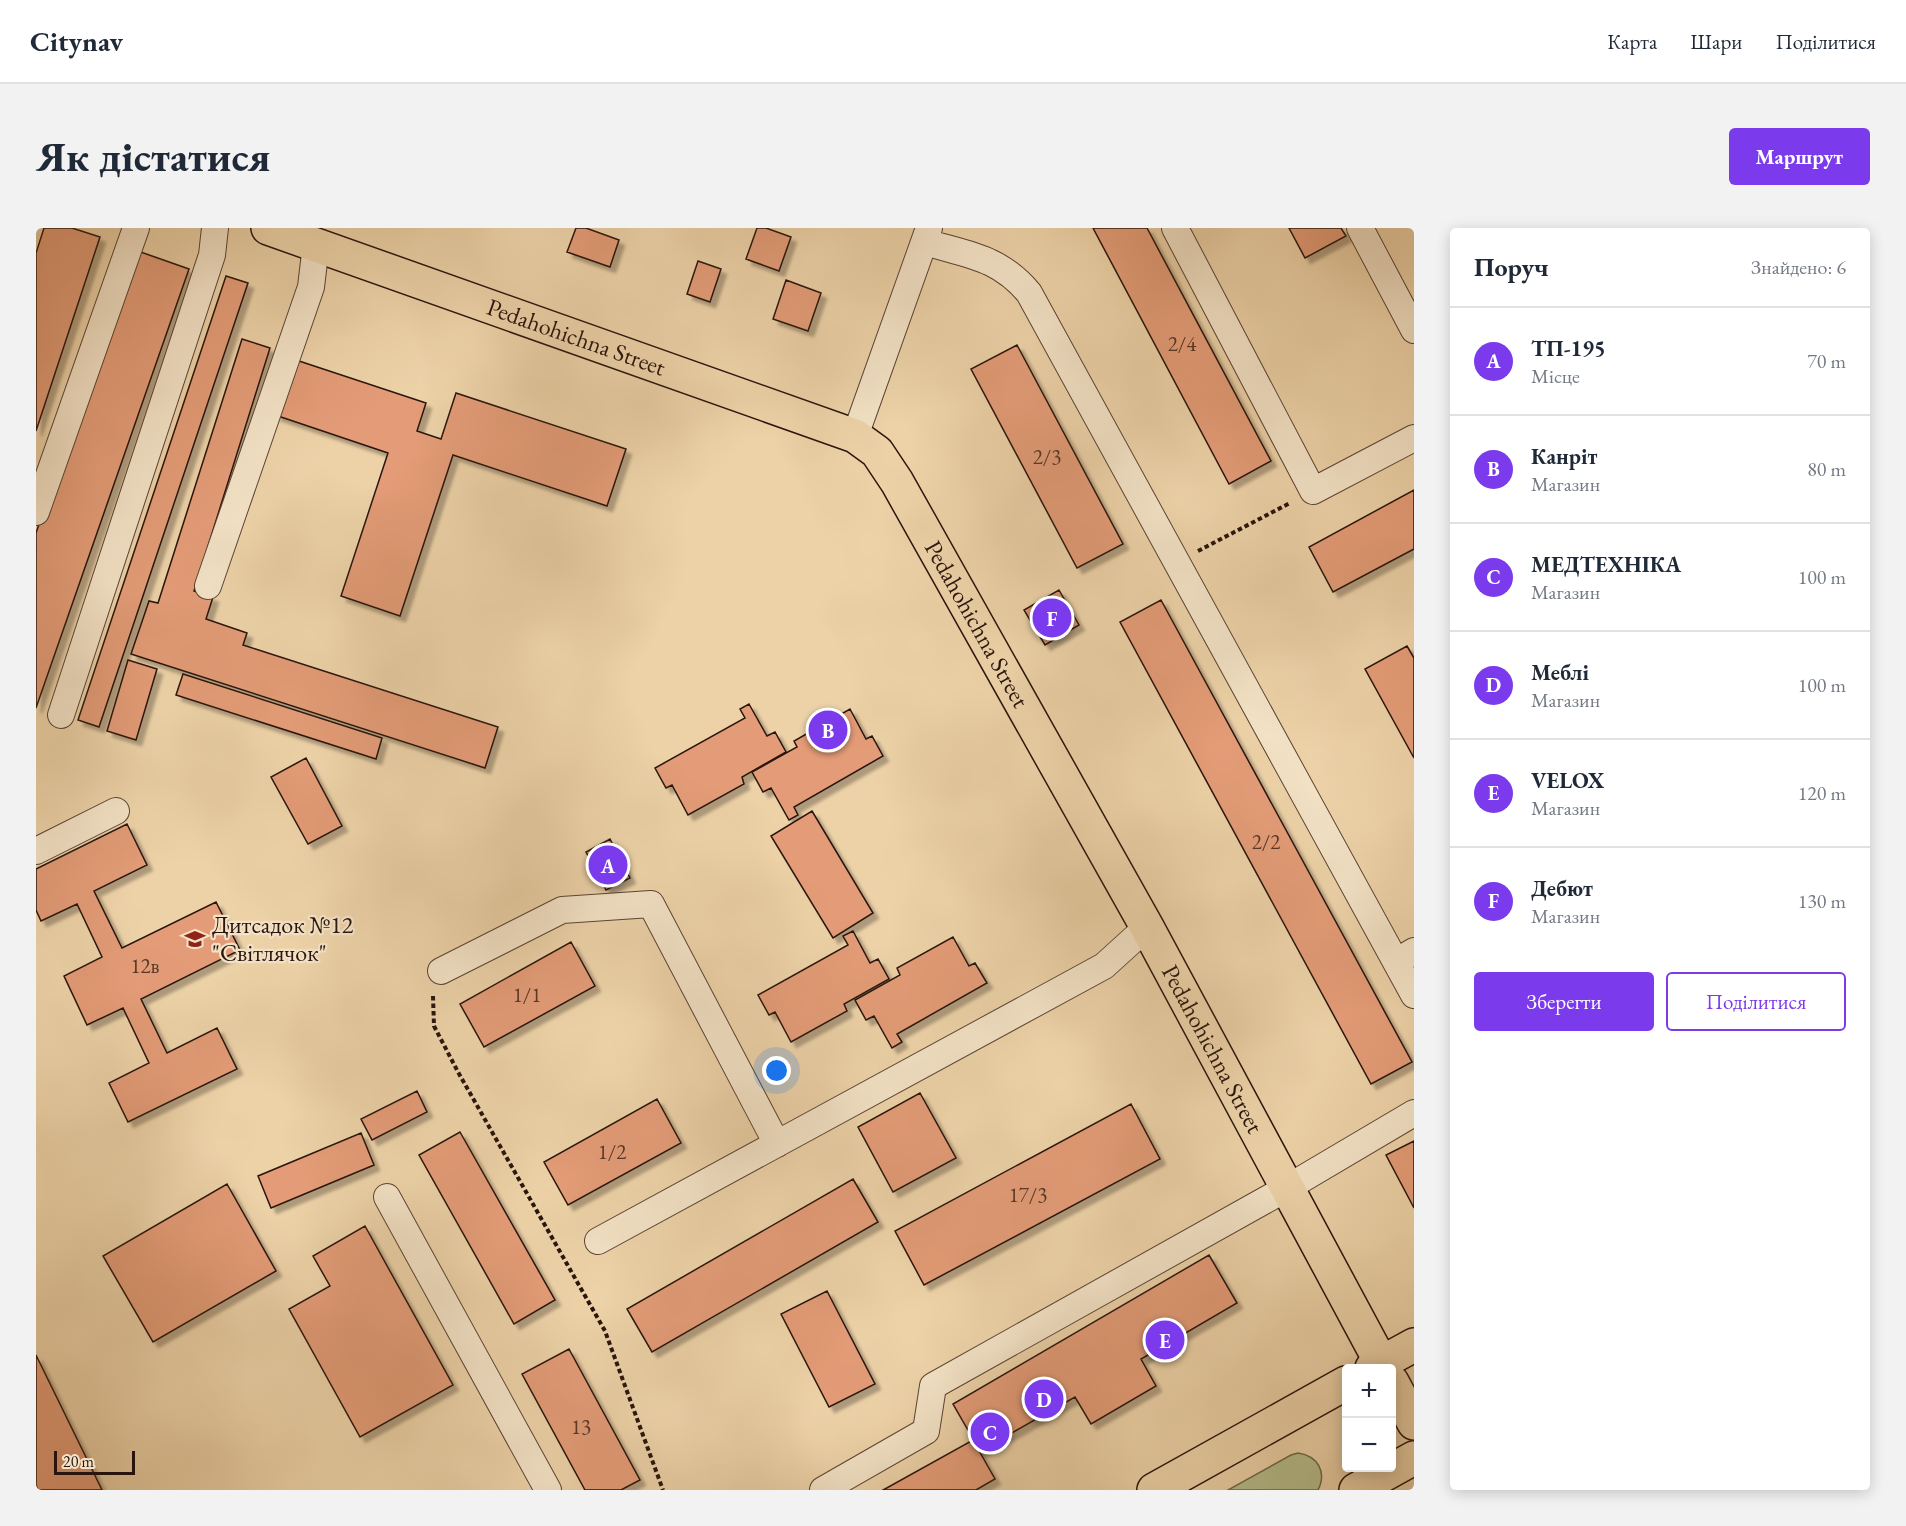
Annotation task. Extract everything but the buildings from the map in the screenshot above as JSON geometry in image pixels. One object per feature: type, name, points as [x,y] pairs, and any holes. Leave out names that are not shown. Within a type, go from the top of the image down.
[{"type":"main road","name":"Pedahohichna Street","points":[[268,228],[855,436],[877,452],[897,482],[1147,927],[1378,1364]]},
{"type":"main road","points":[[1391,1364],[1414,1345]]},
{"type":"main road","points":[[1154,1490],[1342,1386]]},
{"type":"main road","name":"Pedahohichna Street","points":[[1396,1394],[1414,1423]]},
{"type":"main road","points":[[1356,1490],[1414,1458]]},
{"type":"street","points":[[36,512],[136,228]]},
{"type":"street","points":[[61,716],[212,255],[215,228]]},
{"type":"street","points":[[1175,228],[1313,491],[1414,438]]},
{"type":"street","points":[[1360,228],[1414,330]]},
{"type":"street","points":[[855,436],[927,235],[994,263],[1016,277],[1029,293],[1176,562],[1405,957],[1414,995]]},
{"type":"street","points":[[208,586],[311,287],[316,244]]},
{"type":"street","points":[[36,851],[116,811]]},
{"type":"street","points":[[441,971],[562,910],[651,904],[777,1144]]},
{"type":"street","points":[[598,1240],[1104,966],[1147,927]]},
{"type":"street","points":[[823,1490],[926,1431],[933,1386],[1287,1188],[1414,1113]]},
{"type":"street","points":[[387,1197],[548,1490]]},
{"type":"path","points":[[1176,562],[1313,491]]},
{"type":"path","points":[[441,971],[433,987],[434,1026],[604,1331],[663,1490]]},
{"type":"green space","points":[[1298,1453],[1311,1458],[1319,1466],[1321,1483],[1318,1490],[1228,1490],[1291,1455]]},
{"type":"place","name":"Дебют","points":[[1052,618]]},
{"type":"place","name":"Канріт","points":[[828,730]]},
{"type":"place","name":"ТП-195","points":[[608,865]]},
{"type":"place","name":"Дитсадок №12 \"Світлячок\"","points":[[195,939]]},
{"type":"place","name":"VELOX","points":[[1165,1340]]},
{"type":"place","name":"Меблі","points":[[1044,1399]]},
{"type":"place","name":"МЕДТЕХНІКА","points":[[990,1432]]}]
